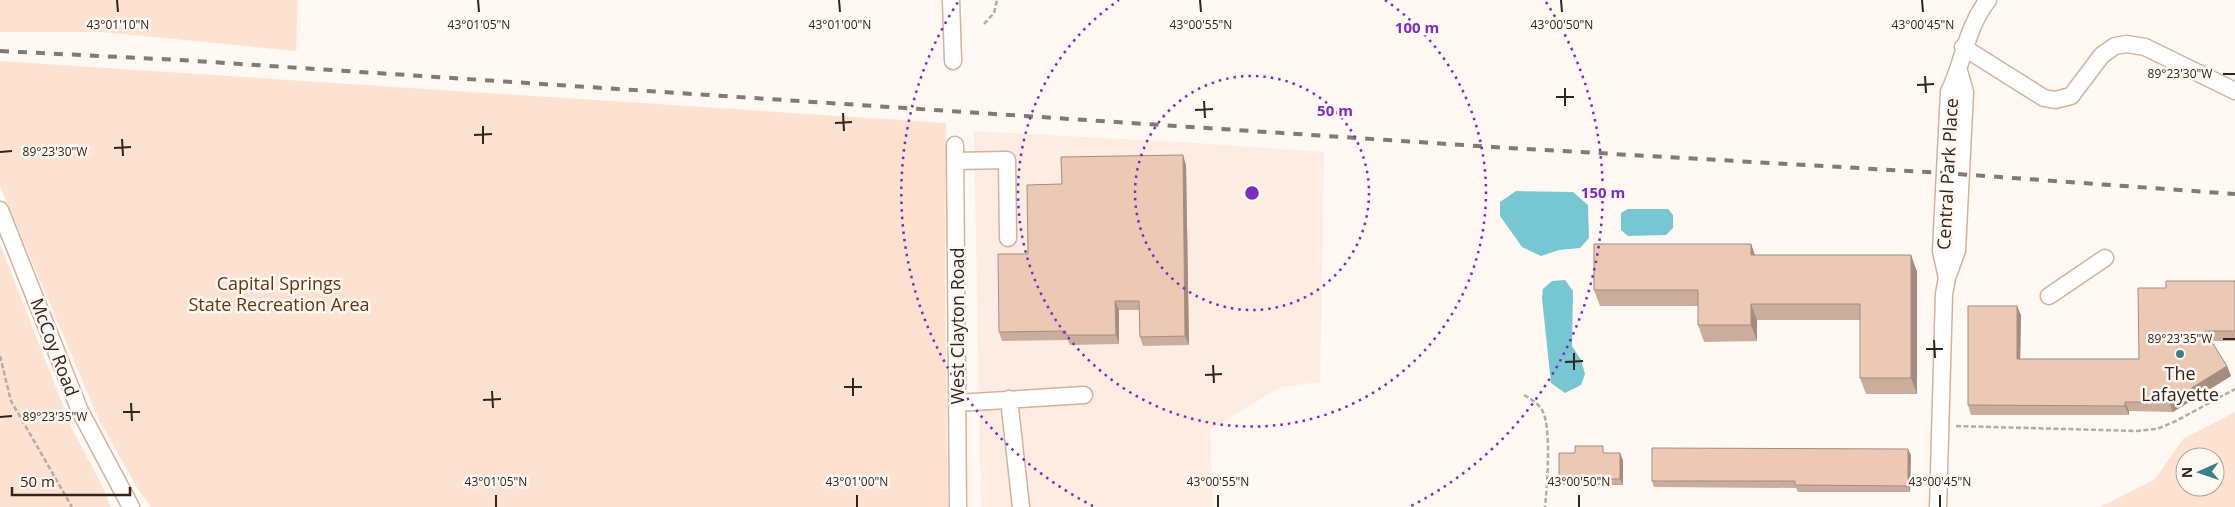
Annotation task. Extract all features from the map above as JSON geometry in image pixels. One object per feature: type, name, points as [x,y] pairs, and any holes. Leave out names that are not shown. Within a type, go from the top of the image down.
[{"type":"street","points":[[951,0],[953,61]]},
{"type":"street","name":"Central Park Place","points":[[1938,507],[1944,294],[1947,278],[1941,251],[1949,92],[1959,71],[1963,48],[1972,26],[1988,0]]},
{"type":"street","points":[[1963,48],[2044,98],[2055,100],[2071,96],[2102,55],[2115,46],[2127,44],[2144,46],[2235,91]]},
{"type":"street","name":"West Clayton Road","points":[[958,507],[956,153],[1007,160],[1008,238]]},
{"type":"street","name":"McCoy Road","points":[[0,210],[80,411],[131,507]]},
{"type":"street","points":[[2049,296],[2105,258]]},
{"type":"street","points":[[957,402],[1084,395]]},
{"type":"street","points":[[1009,399],[1021,507]]},
{"type":"path","points":[[984,24],[994,13],[997,0]]},
{"type":"path","points":[[0,356],[11,401],[72,507]]},
{"type":"path","points":[[1958,426],[2137,431],[2157,429],[2176,421],[2235,389]]},
{"type":"path","points":[[1524,395],[1536,402],[1543,411],[1546,421],[1545,507]]},
{"type":"shaded area","points":[[974,131],[1324,152],[1320,382],[1280,387],[1210,430],[1213,507],[981,507]]},
{"type":"green space","points":[[0,0],[298,0],[296,51],[102,32],[0,32]]},
{"type":"green space","name":"Capital Springs State Recreation Area","points":[[0,61],[946,123],[945,283],[948,507],[151,507],[138,489],[99,420],[0,186]]},
{"type":"green space","points":[[0,244],[73,431],[100,481],[111,507],[0,507]]},
{"type":"green space","points":[[2235,412],[2235,507],[2100,507],[2155,479],[2175,450],[2175,497],[2225,497],[2225,447],[2177,447],[2183,439]]},
{"type":"water","points":[[1516,191],[1573,192],[1588,205],[1589,238],[1580,248],[1559,250],[1541,256],[1522,247],[1500,216],[1500,202]]},
{"type":"water","points":[[1628,209],[1668,209],[1673,215],[1673,228],[1666,235],[1628,236],[1621,230],[1621,213]]},
{"type":"water","points":[[1565,280],[1573,291],[1572,346],[1581,360],[1585,374],[1581,385],[1565,393],[1551,383],[1542,298],[1543,289],[1552,281]]},
{"type":"building","points":[[1183,155],[1185,336],[1140,337],[1139,301],[1115,301],[1116,335],[1066,335],[1066,331],[999,332],[998,254],[1028,254],[1027,185],[1062,184],[1061,157]]},
{"type":"building","points":[[1594,244],[1751,244],[1751,255],[1911,255],[1911,378],[1860,378],[1860,304],[1751,304],[1751,325],[1698,325],[1698,290],[1594,290]]},
{"type":"building","name":"The Lafayette","points":[[2166,281],[2235,281],[2235,331],[2205,331],[2227,366],[2169,402],[2125,402],[2125,406],[1968,405],[1968,306],[2017,306],[2017,359],[2139,359],[2138,288],[2166,288]]},
{"type":"building","points":[[1575,446],[1603,446],[1603,453],[1620,453],[1620,479],[1559,479],[1559,453],[1575,453]]},
{"type":"building","points":[[1652,448],[1908,449],[1908,486],[1795,485],[1795,481],[1652,481]]},
{"type":"railway","points":[[0,51],[180,60],[1493,147],[1944,173],[2235,194]]},
{"type":"place","name":"The Lafayette","points":[[2180,354]]}]
